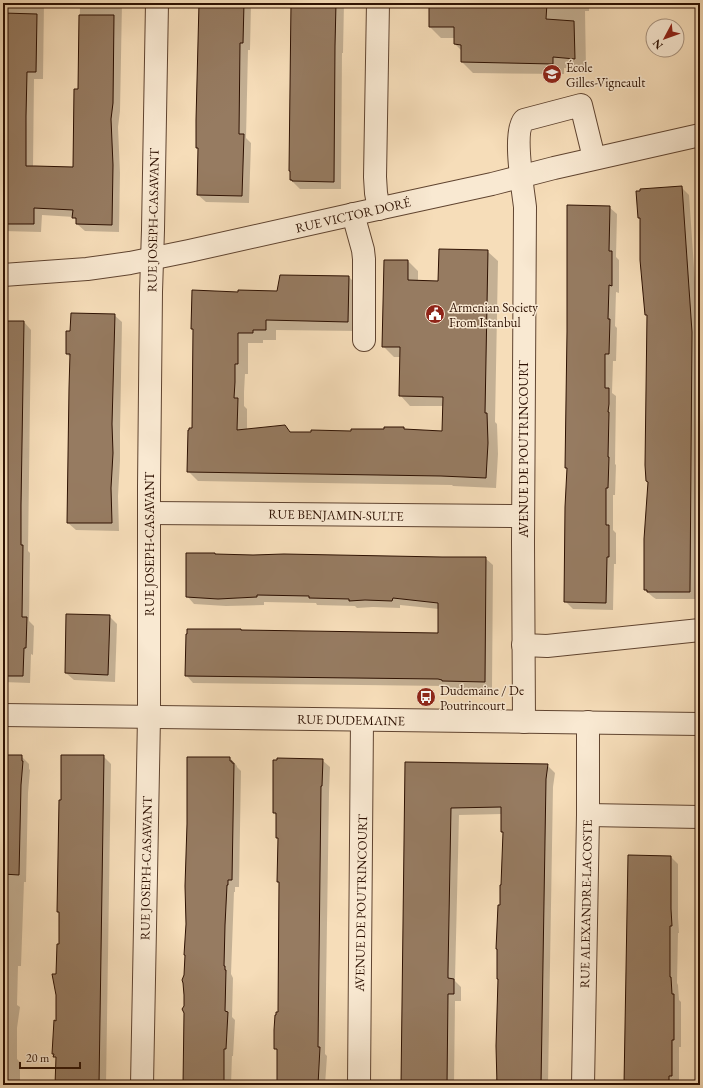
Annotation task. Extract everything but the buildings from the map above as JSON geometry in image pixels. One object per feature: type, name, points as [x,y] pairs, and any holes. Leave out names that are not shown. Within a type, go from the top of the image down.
[{"type":"street","name":"RUE JOSEPH-CASAVANT","points":[[142,1085],[149,717],[151,292],[156,3]]},
{"type":"street","points":[[378,3],[375,177],[379,209]]},
{"type":"street","name":"AVENUE DE POUTRINCOURT","points":[[524,722],[524,207],[519,142],[521,123],[524,120],[581,105],[594,158]]},
{"type":"street","name":"RUE VICTOR DORÉ","points":[[3,275],[87,269],[130,263],[225,244],[353,214],[492,184],[594,158],[700,135]]},
{"type":"street","points":[[353,214],[364,259],[364,340]]},
{"type":"street","name":"RUE BENJAMIN-SULTE","points":[[149,513],[523,516]]},
{"type":"street","points":[[523,645],[547,646],[700,630]]},
{"type":"street","name":"RUE DUDEMAINE","points":[[3,715],[700,724]]},
{"type":"street","name":"AVENUE DE POUTRINCOURT","points":[[359,1085],[362,720]]},
{"type":"street","name":"RUE ALEXANDRE-LACOSTE","points":[[583,1085],[588,815],[588,722]]},
{"type":"street","points":[[588,815],[700,818]]},
{"type":"place","name":"École Gilles-Vigneault","points":[[552,74]]},
{"type":"place","name":"Armenian Society From Istanbul","points":[[435,314]]},
{"type":"place","name":"Dudemaine / De Poutrincourt","points":[[426,697]]}]
